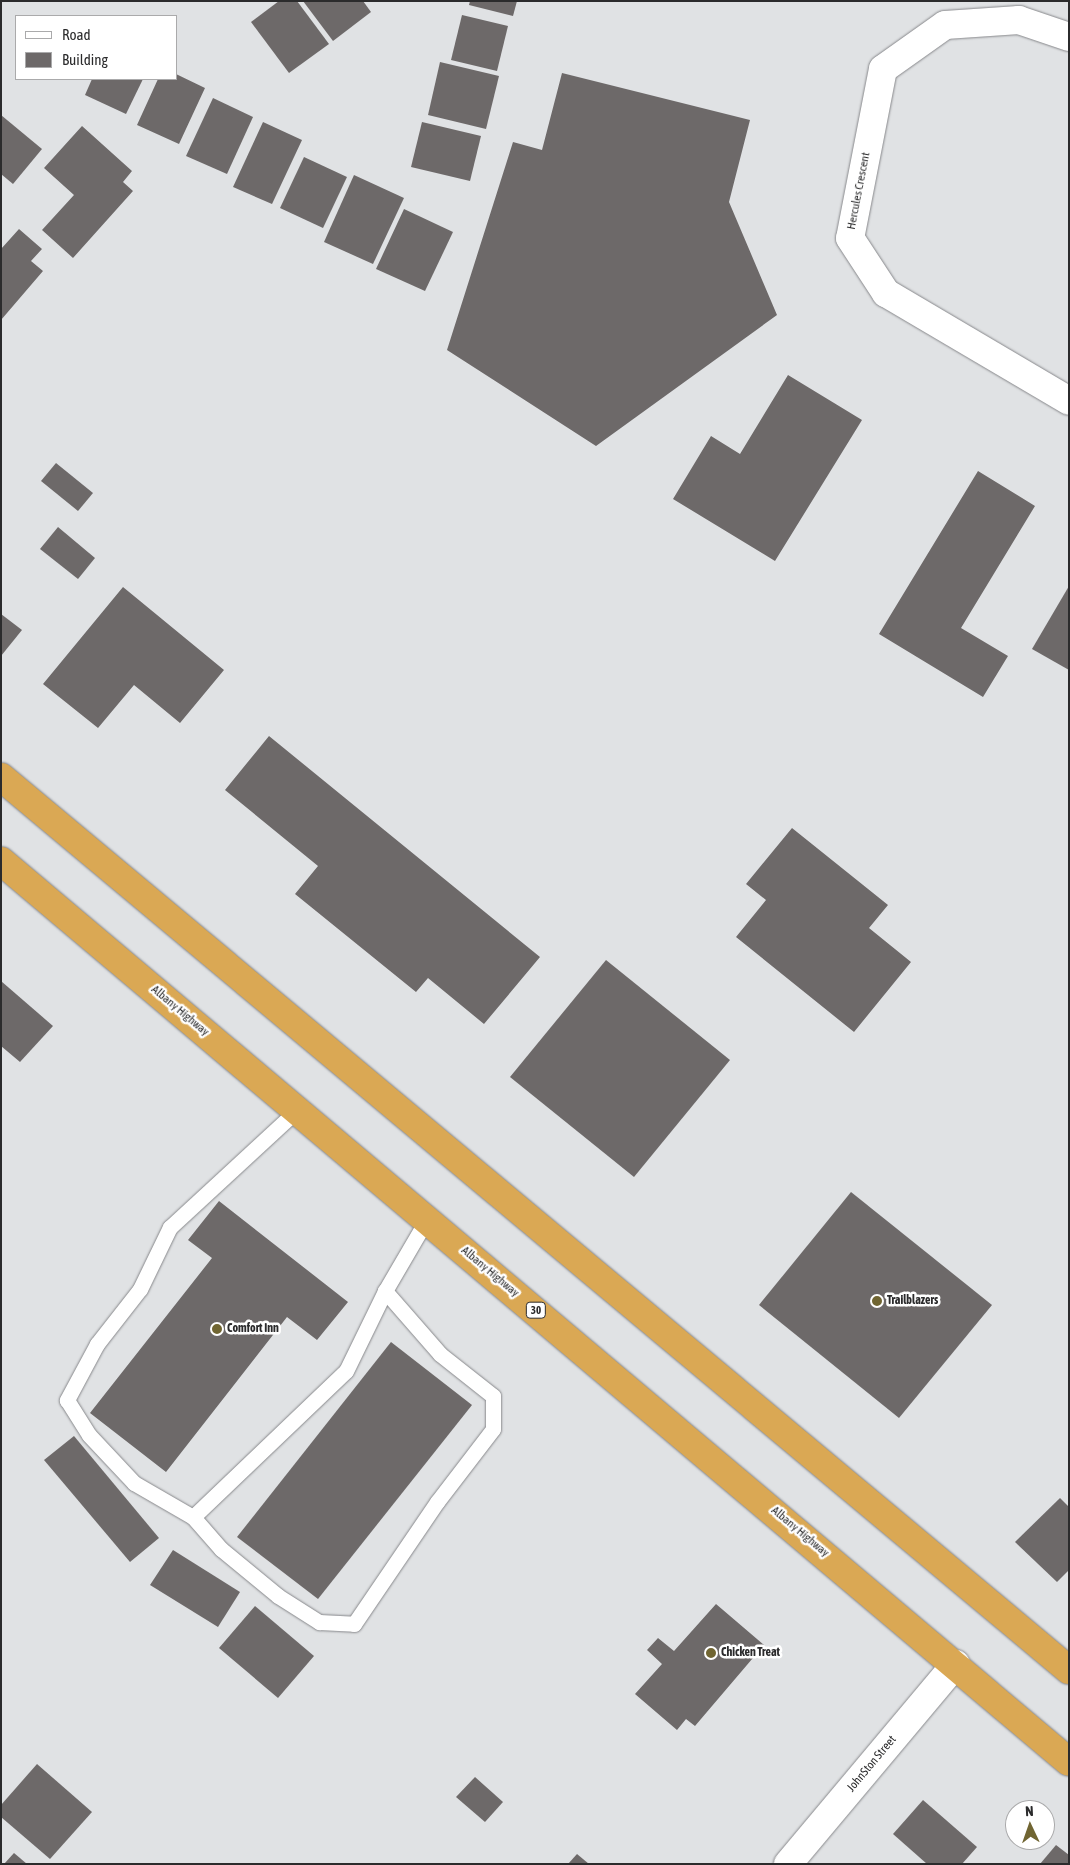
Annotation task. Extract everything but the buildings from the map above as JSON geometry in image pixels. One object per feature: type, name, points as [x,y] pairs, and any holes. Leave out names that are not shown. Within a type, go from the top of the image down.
[{"type":"highway","points":[[1,777],[1069,1670]]},
{"type":"highway","name":"Albany Highway","points":[[1,861],[956,1664],[1069,1762]]},
{"type":"street","name":"Hercules Crescent","points":[[1069,37],[1019,20],[945,26],[883,69],[850,238],[886,293],[1069,401]]},
{"type":"street","name":"JohnSton Street","points":[[788,1864],[956,1664]]},
{"type":"lane","points":[[297,1110],[170,1227],[140,1289],[97,1344],[67,1400],[89,1435],[134,1483],[193,1517],[221,1549],[278,1596],[319,1622],[354,1624],[437,1502],[493,1429],[493,1396],[440,1354],[385,1291]]},
{"type":"lane","points":[[193,1517],[346,1371],[385,1291],[428,1219]]},
{"type":"place","name":"Trailblazers","points":[[877,1301]]},
{"type":"place","name":"Comfort Inn","points":[[217,1329]]},
{"type":"place","name":"Chicken Treat","points":[[711,1653]]}]
